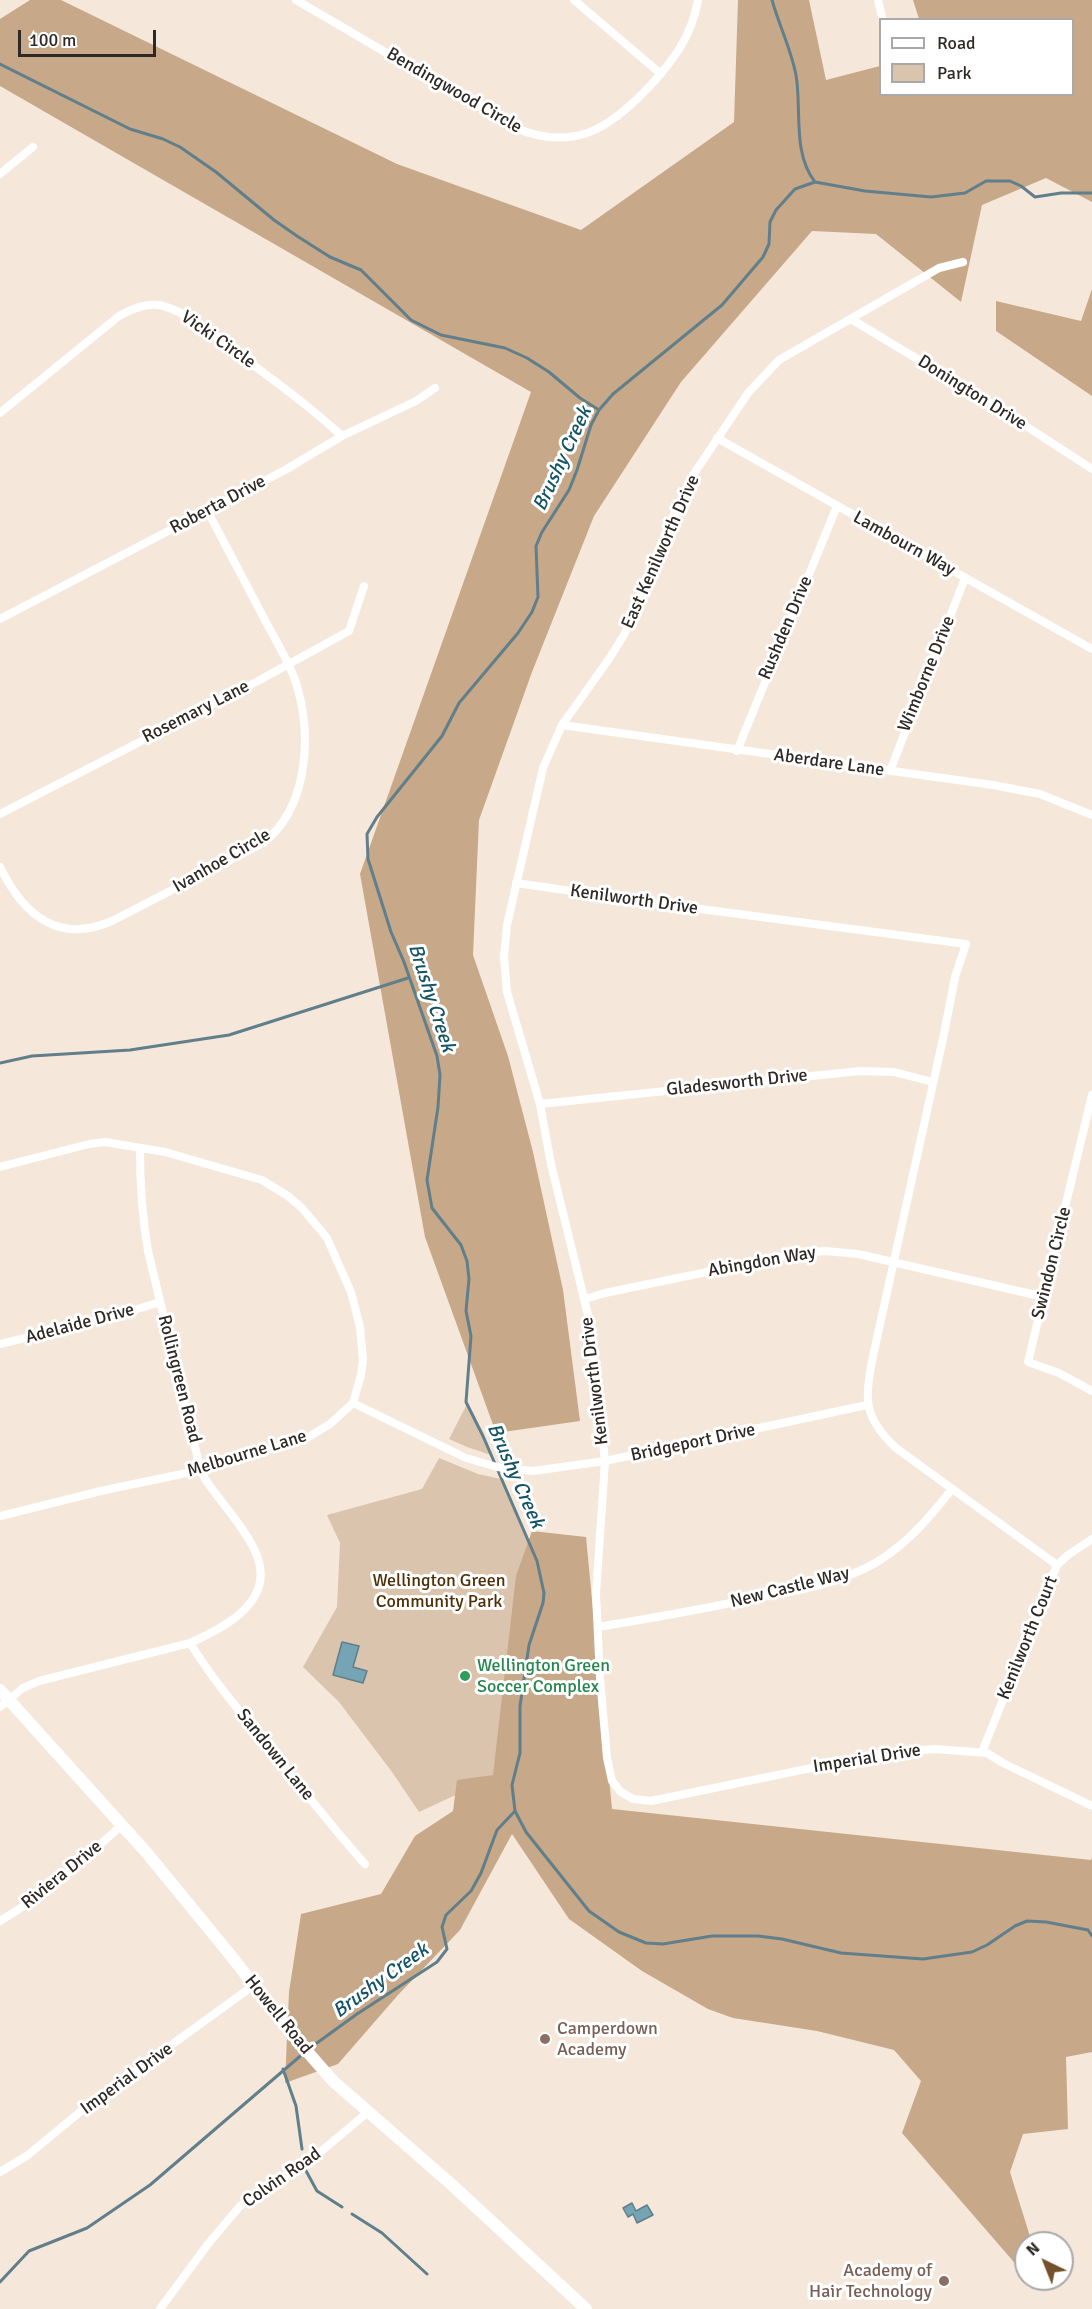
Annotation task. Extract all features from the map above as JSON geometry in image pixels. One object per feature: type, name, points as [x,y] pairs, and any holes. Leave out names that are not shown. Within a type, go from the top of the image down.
[{"type":"main road","name":"Howell Road","points":[[3,1699],[122,1825],[184,1896],[291,2033],[325,2072],[586,2309]]},
{"type":"street","name":"Bendingwood Circle","points":[[296,0],[515,128],[545,137],[574,137],[605,126],[622,114],[661,74],[680,50],[687,37],[698,0]]},
{"type":"street","points":[[574,0],[661,74]]},
{"type":"street","points":[[878,0],[882,18]]},
{"type":"street","points":[[0,174],[33,147]]},
{"type":"street","name":"East Kenilworth Drive","points":[[516,883],[543,768],[562,725],[624,635],[676,507],[717,438],[748,393],[771,367],[789,354],[940,267],[963,262]]},
{"type":"street","name":"Vicki Circle","points":[[0,413],[119,316],[141,307],[156,305],[175,310],[196,322],[286,388],[342,436]]},
{"type":"street","name":"Donington Drive","points":[[851,319],[992,404],[1092,469]]},
{"type":"street","name":"Roberta Drive","points":[[0,619],[342,436],[416,401],[435,388]]},
{"type":"street","name":"Lambourn Way","points":[[717,438],[1092,649]]},
{"type":"street","name":"Rushden Drive","points":[[737,751],[837,506]]},
{"type":"street","name":"Ivanhoe Circle","points":[[0,867],[13,892],[32,913],[51,924],[82,929],[114,920],[263,843],[289,814],[302,771],[304,736],[298,687],[207,510]]},
{"type":"street","name":"Wimborne Drive","points":[[890,771],[965,578]]},
{"type":"street","name":"Rosemary Lane","points":[[0,814],[349,631],[364,586]]},
{"type":"street","name":"Aberdare Lane","points":[[562,725],[737,751],[993,784],[1031,792],[1092,815]]},
{"type":"street","name":"Kenilworth Drive","points":[[633,1799],[621,1792],[611,1776],[600,1678],[596,1594],[605,1461],[585,1299],[574,1264],[556,1186],[540,1104],[509,1002],[505,979],[504,957],[507,925],[516,883],[966,944],[953,983],[893,1262],[869,1377],[867,1405]]},
{"type":"street","name":"Gladesworth Drive","points":[[540,1104],[860,1071],[894,1072],[933,1082]]},
{"type":"street","name":"Swindon Circle","points":[[1092,1095],[1028,1362],[1059,1373],[1092,1391]]},
{"type":"street","points":[[0,1167],[105,1142],[193,1159],[262,1180],[288,1196],[315,1222],[336,1256],[351,1292],[360,1326],[362,1367],[353,1403]]},
{"type":"street","name":"Rollingreen Road","points":[[3,1699],[39,1681],[190,1643],[213,1633],[241,1614],[254,1598],[261,1579],[259,1560],[253,1547],[213,1491],[201,1468],[142,1218],[140,1148]]},
{"type":"street","name":"Abingdon Way","points":[[585,1299],[655,1282],[803,1252],[840,1252],[1044,1297]]},
{"type":"street","name":"Adelaide Drive","points":[[0,1344],[160,1302]]},
{"type":"street","name":"Bridgeport Drive","points":[[353,1403],[451,1452],[477,1461],[512,1469],[548,1470],[605,1461],[867,1405]]},
{"type":"street","name":"Melbourne Lane","points":[[0,1516],[182,1474],[305,1438],[322,1430],[353,1403]]},
{"type":"street","points":[[867,1405],[890,1443],[1057,1565]]},
{"type":"street","name":"New Castle Way","points":[[598,1627],[766,1596],[850,1575],[878,1561],[905,1541],[931,1515],[952,1489]]},
{"type":"street","name":"Kenilworth Court","points":[[982,1752],[1057,1565],[1092,1539]]},
{"type":"street","name":"Sandown Lane","points":[[190,1643],[241,1713],[365,1864]]},
{"type":"street","name":"Imperial Drive","points":[[633,1799],[658,1800],[884,1753],[935,1749],[982,1752],[1092,1806]]},
{"type":"street","name":"Riviera Drive","points":[[0,1921],[30,1904],[57,1883],[122,1825]]},
{"type":"street","name":"Imperial Drive","points":[[0,2172],[28,2155],[86,2107],[254,1985]]},
{"type":"street","name":"Colvin Road","points":[[160,2309],[208,2244],[240,2206],[318,2154],[368,2112]]},
{"type":"green space","points":[[467,1404],[491,1455],[449,1439]]},
{"type":"green space","name":"Wellington Green Community Park","points":[[439,1458],[478,1474],[501,1479],[537,1561],[516,1767],[419,1812],[339,1702],[303,1667],[337,1607],[340,1543],[327,1515],[422,1489]]},
{"type":"shaded area","points":[[30,0],[61,0],[397,164],[581,230],[734,122],[738,0],[809,0],[826,80],[879,66],[879,96],[1074,96],[1074,18],[919,18],[913,0],[1092,0],[1092,202],[1046,178],[982,205],[961,302],[876,234],[812,231],[681,382],[594,516],[532,672],[479,820],[473,955],[508,1056],[533,1152],[563,1290],[580,1421],[496,1433],[425,1237],[360,874],[531,392],[0,86],[0,19]]},
{"type":"shaded area","points":[[1092,289],[1092,396],[996,331],[996,301],[1081,321]]},
{"type":"shaded area","points":[[532,1531],[586,1537],[612,1809],[1091,1860],[1092,1857],[1092,2052],[1066,2057],[1068,2129],[1023,2134],[1010,2172],[1028,2231],[1014,2231],[1014,2262],[902,2133],[921,2081],[894,2050],[817,2031],[733,2018],[708,2009],[642,1971],[569,1919],[512,1834],[460,1930],[398,1995],[338,2064],[285,2083],[289,1992],[301,1914],[381,1894],[415,1836],[453,1811],[457,1780],[493,1775],[516,1576]]},
{"type":"water","points":[[342,1642],[359,1646],[353,1667],[367,1671],[363,1683],[333,1675]]},
{"type":"water","points":[[632,2203],[636,2211],[647,2205],[653,2215],[637,2223],[633,2214],[628,2217],[623,2208]]},
{"type":"waterway","points":[[772,0],[794,65],[798,88],[800,144],[803,158],[815,182]]},
{"type":"waterway","points":[[0,64],[130,129],[180,147],[216,172],[297,236],[330,257],[361,270],[411,320],[441,335],[505,348],[527,358],[599,410]]},
{"type":"waterway","name":"Brushy Creek","points":[[1092,193],[1061,193],[1035,197],[1010,181],[986,181],[965,193],[931,197],[865,191],[815,182],[795,189],[776,210],[770,222],[769,244],[763,257],[722,305],[613,394],[599,410],[591,425],[569,490],[542,532],[536,546],[538,597],[532,612],[518,633],[459,703],[442,736],[377,817],[367,834],[368,859],[391,932],[437,1056],[440,1075],[438,1107],[427,1180],[432,1208],[461,1245],[467,1261],[469,1279],[466,1311],[471,1336],[466,1402],[537,1561],[544,1593],[543,1603],[529,1645],[520,1706],[520,1753],[512,1785],[515,1811],[526,1832],[589,1911],[619,1932],[646,1943],[663,1944],[712,1936],[758,1936],[782,1939],[841,1953],[923,1959],[972,1952],[1027,1921],[1088,1930],[1092,1936]]},
{"type":"waterway","points":[[0,1063],[32,1056],[130,1050],[229,1035],[408,978]]},
{"type":"waterway","name":"Brushy Creek","points":[[310,2048],[437,1962],[447,1949],[442,1927],[446,1915],[471,1891],[481,1873],[497,1830],[515,1811]]},
{"type":"waterway","name":"Brushy Creek","points":[[0,2282],[29,2251],[87,2228],[150,2185],[305,2052]]},
{"type":"waterway","points":[[283,2069],[296,2106],[302,2149]]},
{"type":"waterway","points":[[305,2169],[317,2191],[342,2207]]},
{"type":"waterway","points":[[352,2214],[382,2233],[427,2274]]},
{"type":"place","name":"Wellington Green Soccer Complex","points":[[465,1676]]},
{"type":"place","name":"Camperdown Academy","points":[[545,2039]]},
{"type":"place","name":"Academy of Hair Technology","points":[[944,2281]]}]
